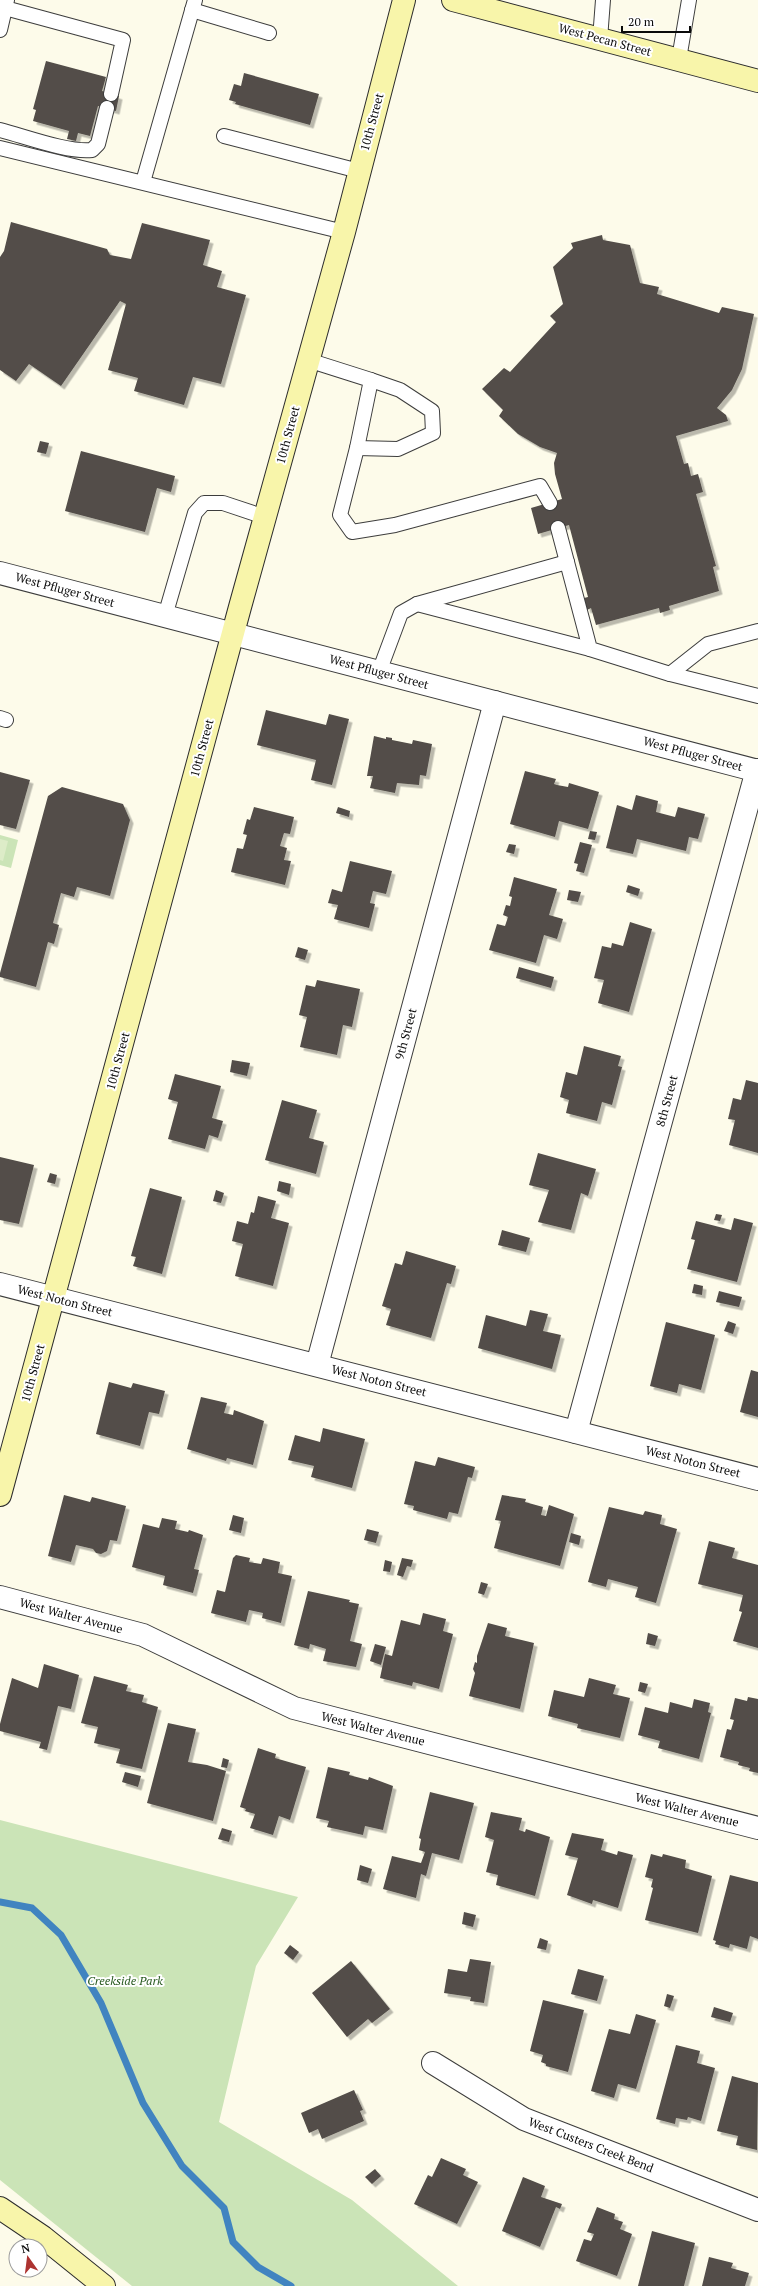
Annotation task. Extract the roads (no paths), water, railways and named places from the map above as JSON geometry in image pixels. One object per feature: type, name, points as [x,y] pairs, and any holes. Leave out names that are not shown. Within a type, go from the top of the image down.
[{"type":"street","name":"10th Street","points":[[0,1495],[233,634],[344,232],[404,0]]},
{"type":"street","name":"West Pecan Street","points":[[453,0],[758,81]]},
{"type":"street","name":"West Pfluger Street","points":[[0,573],[757,771]]},
{"type":"street","name":"9th Street","points":[[317,1365],[494,702]]},
{"type":"street","name":"8th Street","points":[[576,1432],[757,771]]},
{"type":"street","name":"West Noton Street","points":[[0,1284],[758,1479]]},
{"type":"street","name":"West Walter Avenue","points":[[0,1597],[143,1635],[294,1708],[758,1828]]},
{"type":"street","name":"West Custers Creek Bend","points":[[433,2063],[524,2119],[758,2210]]},
{"type":"street","points":[[0,2208],[43,2237],[101,2285]]},
{"type":"lane","points":[[600,39],[603,0]]},
{"type":"lane","points":[[679,60],[689,0]]},
{"type":"lane","points":[[0,30],[6,4],[123,40],[111,94]]},
{"type":"lane","points":[[142,182],[194,5],[269,33]]},
{"type":"lane","points":[[0,130],[63,147],[85,151],[92,150],[98,144],[107,108]]},
{"type":"lane","points":[[224,136],[359,171]]},
{"type":"lane","points":[[0,148],[344,232]]},
{"type":"lane","points":[[308,360],[400,390],[432,411],[433,433],[398,449],[357,448]]},
{"type":"lane","points":[[371,380],[357,448],[340,515],[352,532],[395,526],[540,486],[550,503]]},
{"type":"lane","points":[[165,616],[195,513],[204,503],[223,503],[265,517]]},
{"type":"lane","points":[[558,528],[590,649]]},
{"type":"lane","points":[[379,672],[401,613],[417,604],[567,562]]},
{"type":"lane","points":[[417,604],[590,649],[670,674],[758,696]]},
{"type":"lane","points":[[670,674],[708,644],[758,630]]},
{"type":"waterway","points":[[0,1902],[32,1908],[61,1935],[101,2003],[143,2103],[182,2166],[224,2208],[233,2242],[258,2267],[291,2286]]},
{"type":"park label","name":"Creekside Park","points":[[125,1981]]}]
